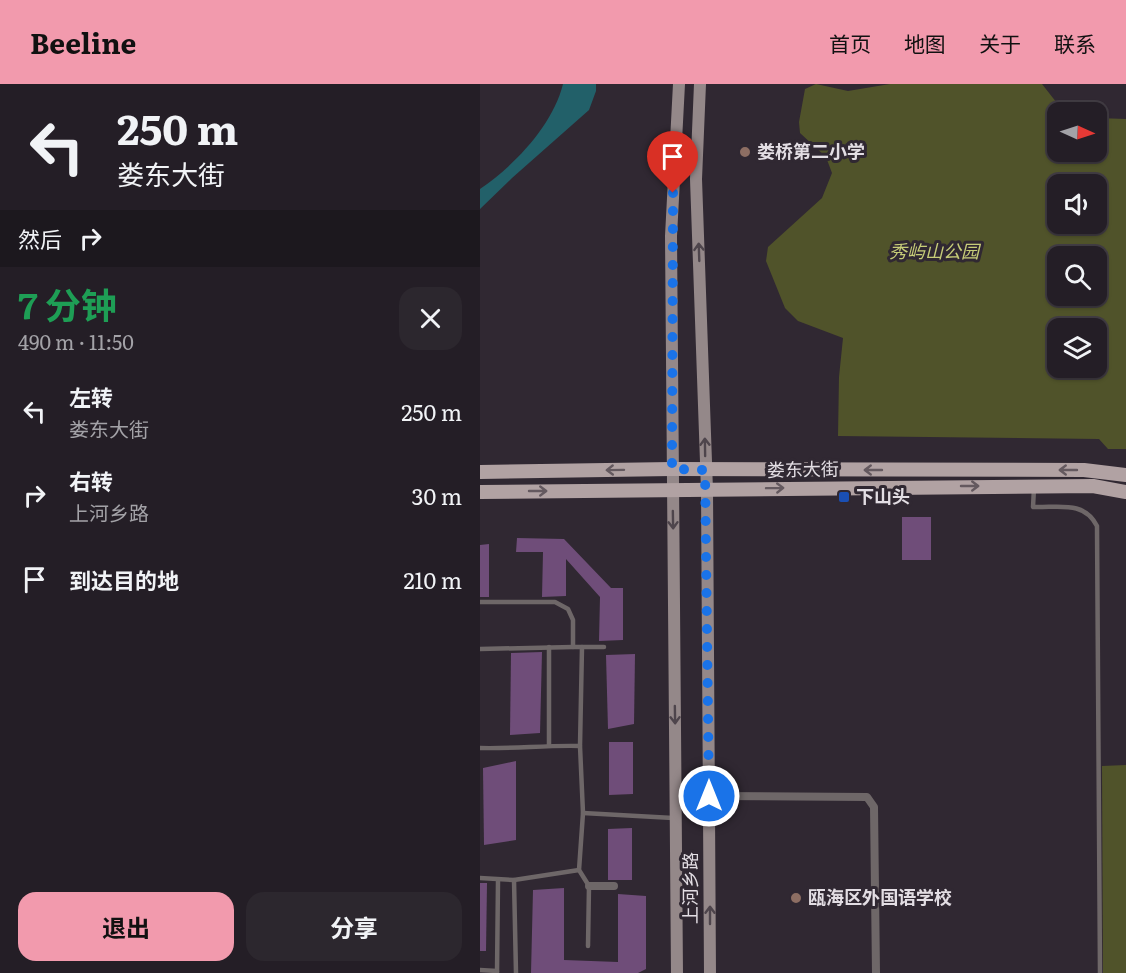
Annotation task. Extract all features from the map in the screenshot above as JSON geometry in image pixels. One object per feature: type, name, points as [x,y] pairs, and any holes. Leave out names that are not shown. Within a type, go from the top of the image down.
[{"type":"main road","name":"上河乡路","points":[[677,973],[671,236],[679,84]]},
{"type":"main road","name":"上河乡路","points":[[700,84],[696,179],[707,490],[710,973]]},
{"type":"main road","name":"娄东大街","points":[[480,472],[672,469],[1084,470],[1126,475]]},
{"type":"main road","name":"娄东大街","points":[[480,492],[672,492],[1034,486],[1093,486],[1126,492]]},
{"type":"street","points":[[709,796],[867,797],[874,807],[876,973]]},
{"type":"street","points":[[589,886],[614,886]]},
{"type":"lane","points":[[1034,486],[1034,507],[1080,508],[1093,518],[1097,526],[1100,973]]},
{"type":"lane","points":[[480,602],[555,602],[568,609],[573,620],[573,647]]},
{"type":"lane","points":[[549,647],[549,745]]},
{"type":"lane","points":[[582,647],[580,746],[583,813],[579,870],[589,886],[588,946]]},
{"type":"lane","points":[[480,649],[604,647]]},
{"type":"lane","points":[[480,748],[525,750],[549,745],[580,746]]},
{"type":"lane","points":[[583,813],[676,818]]},
{"type":"lane","points":[[480,878],[514,880],[579,870]]},
{"type":"lane","points":[[480,970],[497,972],[498,880]]},
{"type":"lane","points":[[514,880],[516,973]]},
{"type":"green space","name":"秀屿山公园","points":[[816,84],[848,91],[890,84],[1042,84],[1056,102],[1047,102],[1047,162],[1107,162],[1107,118],[1126,119],[1126,449],[1108,449],[1099,439],[838,436],[839,377],[843,338],[798,321],[785,308],[766,261],[768,247],[822,198],[832,173],[826,157],[800,133],[799,122],[805,89]]},
{"type":"green space","points":[[1126,765],[1126,973],[1103,973],[1102,766]]},
{"type":"water","points":[[563,84],[596,84],[596,91],[589,110],[480,209],[480,189],[506,169],[530,143],[551,114]]},
{"type":"building","points":[[902,517],[931,517],[931,560],[902,560]]},
{"type":"building","points":[[517,538],[564,539],[611,588],[623,588],[623,640],[599,641],[600,597],[566,559],[566,596],[542,597],[543,552],[516,552]]},
{"type":"building","points":[[489,544],[489,597],[480,597],[480,545]]},
{"type":"building","points":[[542,652],[540,733],[510,735],[511,653]]},
{"type":"building","points":[[635,654],[634,724],[608,729],[606,655]]},
{"type":"building","points":[[609,742],[633,742],[633,794],[609,795]]},
{"type":"building","points":[[516,761],[516,840],[484,845],[483,768]]},
{"type":"building","points":[[632,828],[632,880],[608,880],[608,829]]},
{"type":"building","points":[[480,883],[487,883],[486,951],[480,951]]},
{"type":"building","points":[[564,888],[564,960],[618,962],[618,894],[646,896],[646,969],[638,973],[531,973],[533,890]]},
{"type":"place","name":"娄桥第二小学","points":[[745,152]]},
{"type":"place","name":"下山头","points":[[844,497]]},
{"type":"place","name":"瓯海区外国语学校","points":[[796,898]]},
{"type":"route","points":[[673,193],[671,236],[672,469],[705,470],[709,796]]}]
